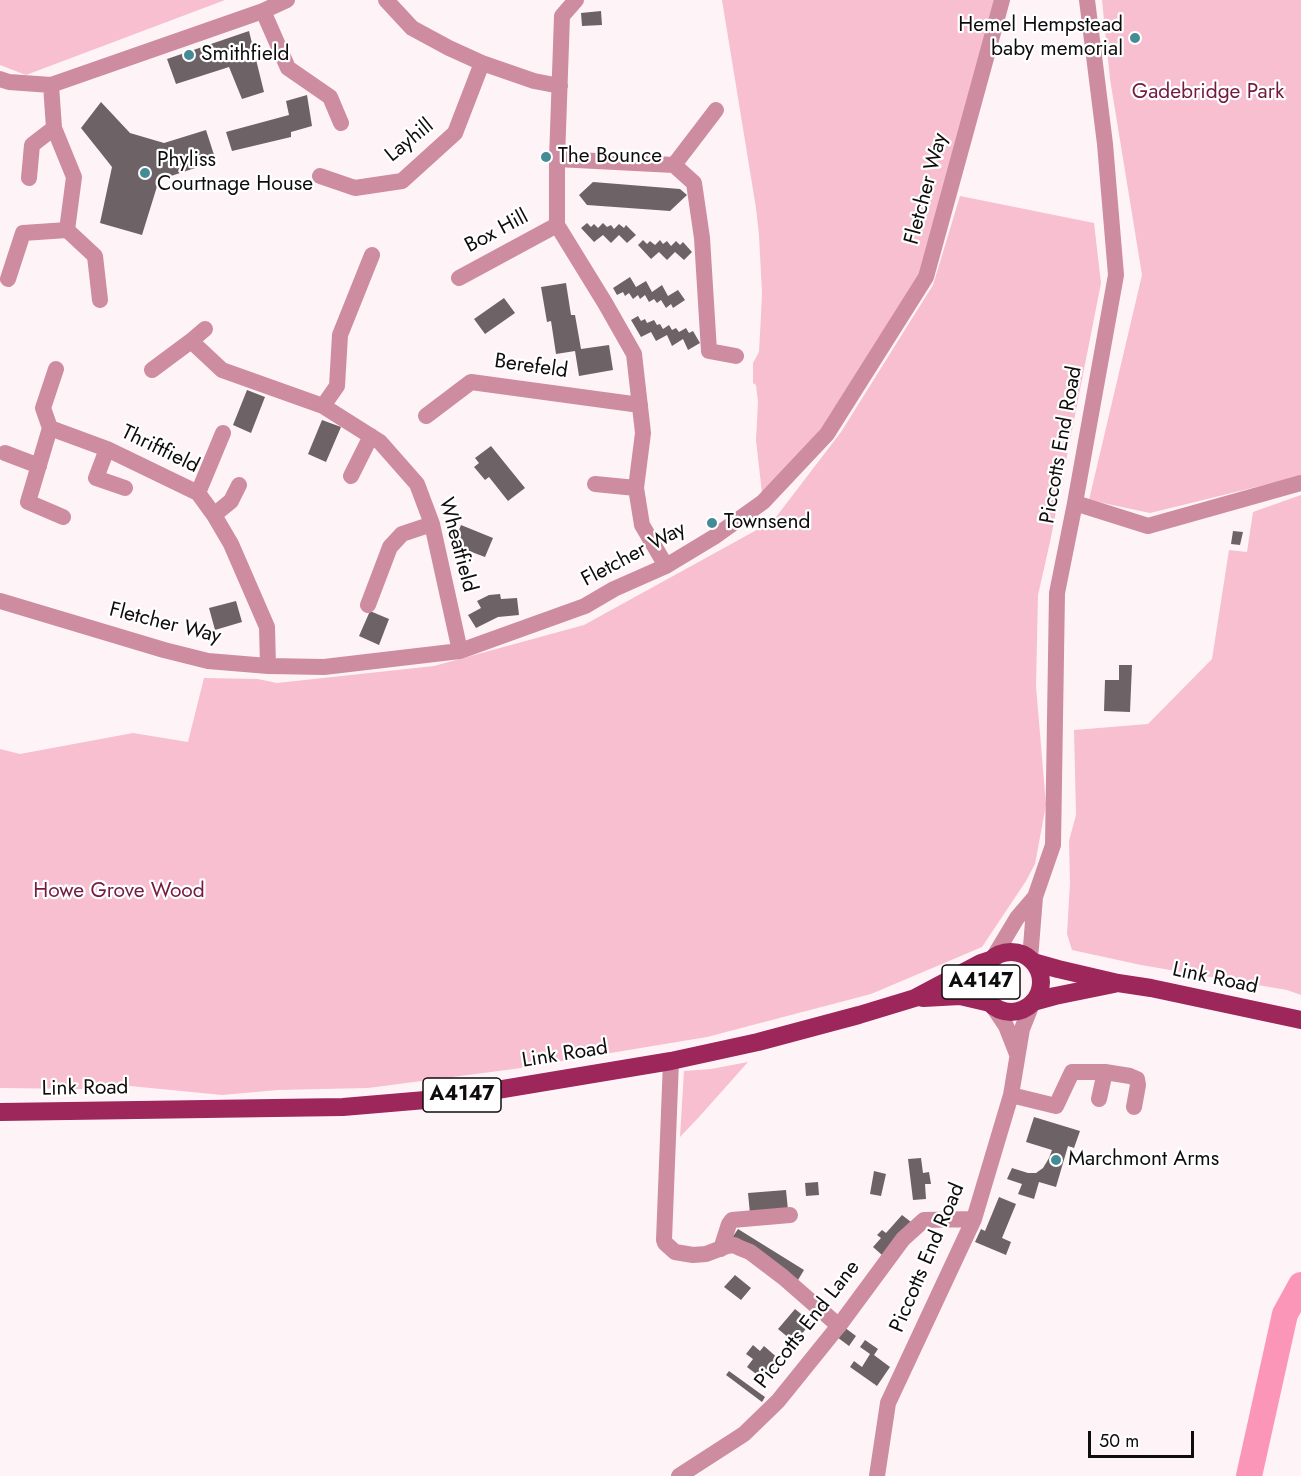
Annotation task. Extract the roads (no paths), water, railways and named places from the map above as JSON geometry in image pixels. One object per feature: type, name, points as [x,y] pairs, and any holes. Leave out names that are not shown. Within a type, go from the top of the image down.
[{"type":"main road","name":"Link Road","points":[[0,1112],[343,1107],[449,1098],[671,1061],[758,1042],[915,998],[981,963],[1008,952],[1024,954],[1032,960],[1058,969],[1118,983],[1301,1020]]},
{"type":"main road","name":"A4147","points":[[991,959],[983,970],[981,982],[983,994],[991,1004]]},
{"type":"main road","name":"A4147","points":[[1032,960],[1041,982],[1037,996],[1032,1003]]},
{"type":"main road","name":"Link Road","points":[[915,998],[960,996],[1012,1012],[1055,996],[1118,983]]},
{"type":"street","points":[[0,79],[9,82],[51,85],[263,11],[287,0]]},
{"type":"street","points":[[386,0],[412,28],[448,48],[482,63],[534,81],[560,86]]},
{"type":"street","points":[[576,0],[562,16],[557,225],[633,354],[643,433],[636,488],[642,525],[666,566]]},
{"type":"street","name":"Fletcher Way","points":[[0,601],[208,661],[324,668],[460,651],[585,606],[614,589],[666,566],[714,537],[763,502],[827,434],[926,277],[1002,0]]},
{"type":"street","name":"Piccotts End Road","points":[[1032,960],[1035,897],[1053,844],[1057,593],[1116,275],[1105,144],[1087,0]]},
{"type":"street","points":[[263,11],[288,68],[330,97],[341,123]]},
{"type":"street","name":"Layhill","points":[[320,177],[354,188],[402,180],[455,133],[482,63]]},
{"type":"street","points":[[51,85],[54,128],[74,177],[67,230]]},
{"type":"street","points":[[674,165],[716,110]]},
{"type":"street","points":[[29,178],[32,144],[54,128]]},
{"type":"street","points":[[557,159],[674,165],[694,183],[702,238],[709,351],[736,356]]},
{"type":"street","name":"Box Hill","points":[[459,278],[557,225]]},
{"type":"street","points":[[8,279],[23,233],[67,230],[95,256],[100,300]]},
{"type":"street","points":[[323,406],[336,386],[340,335],[372,255]]},
{"type":"street","points":[[152,370],[205,329]]},
{"type":"street","name":"Wheatfield","points":[[191,341],[222,370],[323,406],[371,436],[380,442],[417,484],[432,524],[460,651]]},
{"type":"street","points":[[56,369],[43,408],[50,428],[28,502],[63,517]]},
{"type":"street","name":"Berefeld","points":[[426,416],[471,382],[640,405]]},
{"type":"street","name":"Thriftfield","points":[[50,428],[107,449],[198,493],[231,544],[267,627],[268,666]]},
{"type":"street","points":[[198,493],[223,433]]},
{"type":"street","points":[[351,476],[371,436]]},
{"type":"street","points":[[107,449],[96,478],[125,488]]},
{"type":"street","points":[[5,453],[39,466]]},
{"type":"street","points":[[1075,503],[1148,526],[1301,483]]},
{"type":"street","points":[[595,484],[636,488]]},
{"type":"street","points":[[214,515],[231,501],[239,485]]},
{"type":"street","points":[[368,605],[390,547],[402,534],[432,524]]},
{"type":"street","name":"Piccotts End Road","points":[[991,959],[1017,918],[1035,897]]},
{"type":"street","name":"Piccotts End Road","points":[[877,1476],[888,1403],[974,1219],[1015,1081],[1017,1055],[1024,1023],[1032,1003]]},
{"type":"street","name":"Piccotts End Road","points":[[991,1004],[1006,1026],[1017,1055]]},
{"type":"street","points":[[671,1061],[664,1240],[675,1252],[685,1255],[706,1254],[734,1245],[750,1252],[783,1277],[839,1326]]},
{"type":"street","points":[[1011,1095],[1056,1106],[1072,1072],[1105,1072],[1137,1079],[1134,1107]]},
{"type":"street","points":[[1099,1099],[1105,1072]]},
{"type":"street","points":[[721,1249],[732,1220],[790,1215]]},
{"type":"street","name":"Piccotts End Lane","points":[[679,1476],[744,1434],[778,1401],[839,1326],[903,1239],[924,1220],[974,1219]]},
{"type":"waterway","points":[[1249,1476],[1285,1314],[1301,1285]]},
{"type":"place","name":"Hemel Hempstead baby memorial","points":[[1135,38]]},
{"type":"place","name":"Smithfield","points":[[189,55]]},
{"type":"place","name":"The Bounce","points":[[546,157]]},
{"type":"place","name":"Phyliss Courtnage House","points":[[145,173]]},
{"type":"place","name":"Townsend","points":[[712,523]]},
{"type":"place","name":"Marchmont Arms","points":[[1056,1160]]},
{"type":"park label","name":"Gadebridge Park","points":[[1208,93]]},
{"type":"park label","name":"Howe Grove Wood","points":[[119,892]]}]
